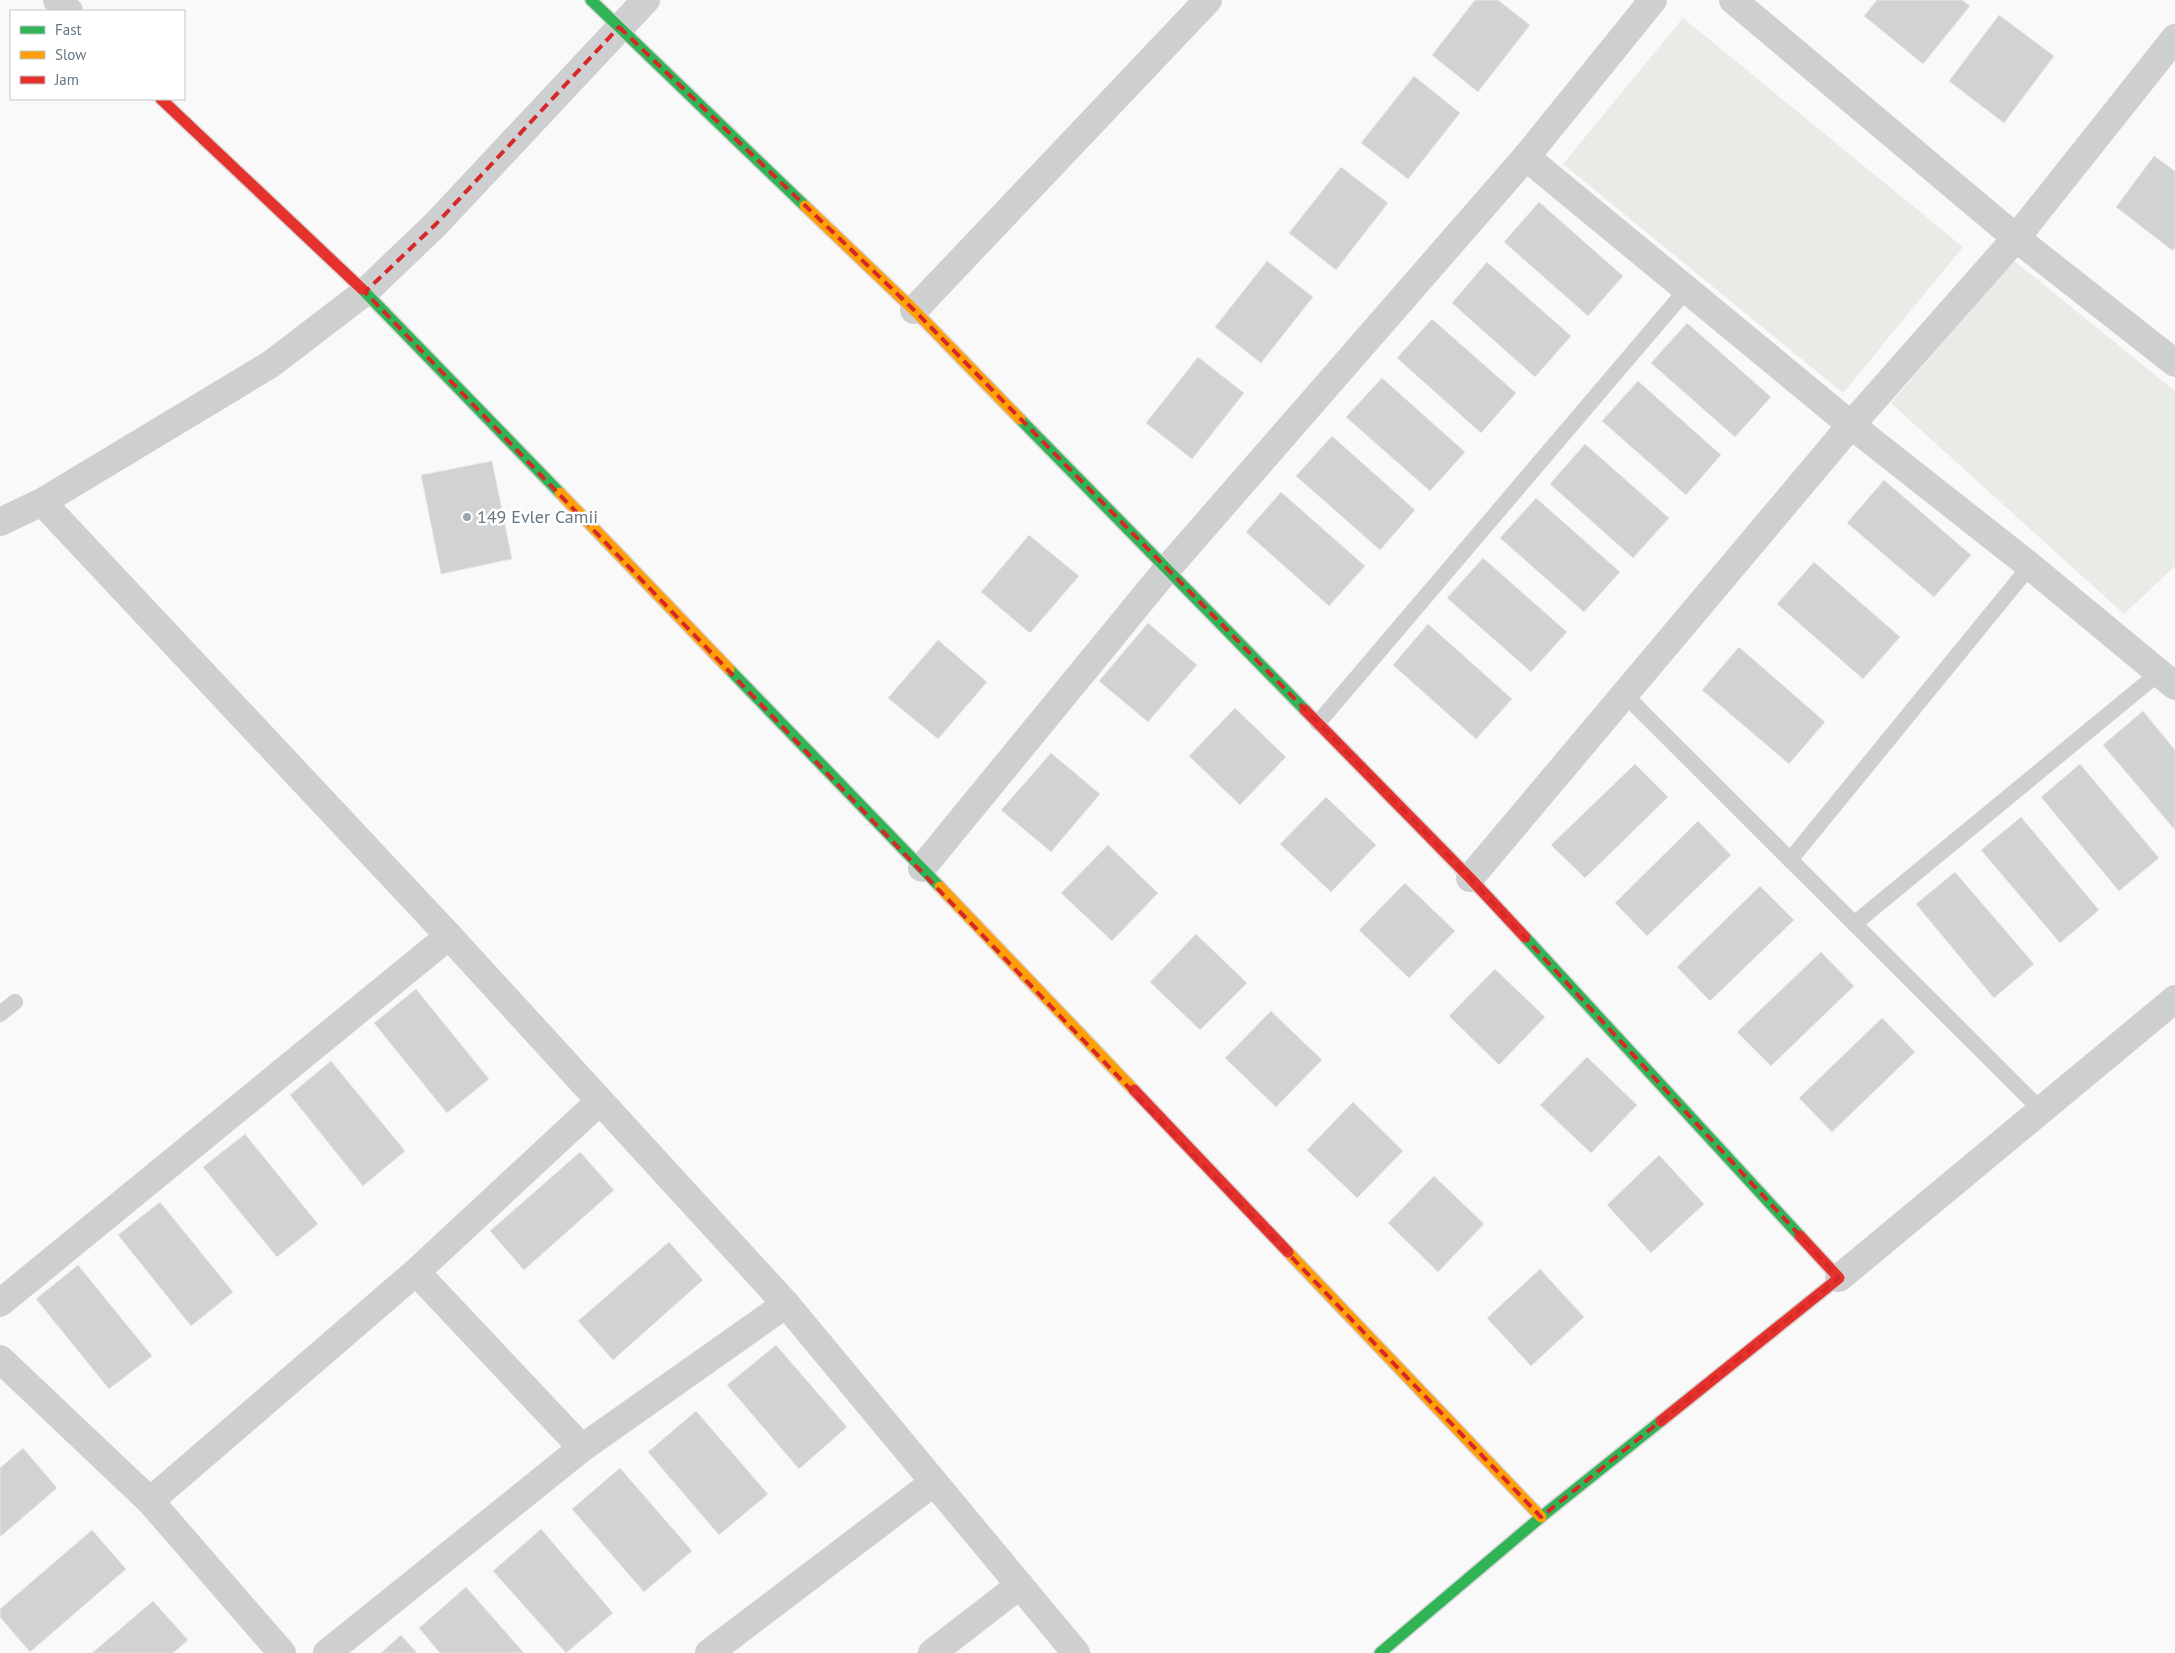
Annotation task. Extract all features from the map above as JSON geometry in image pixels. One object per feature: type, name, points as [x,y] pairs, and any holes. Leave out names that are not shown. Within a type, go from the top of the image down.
[{"type":"street","points":[[57,0],[68,10]]},
{"type":"street","points":[[591,0],[914,310],[1470,878],[1839,1278]]},
{"type":"street","points":[[0,522],[42,502],[271,364],[366,292],[436,224],[646,0]]},
{"type":"street","points":[[914,310],[1208,0]]},
{"type":"street","points":[[922,868],[1167,569],[1526,157],[1653,0]]},
{"type":"street","points":[[1734,0],[2016,238],[2175,363]]},
{"type":"street","points":[[1470,878],[1851,425],[2016,238],[2175,38]]},
{"type":"street","points":[[162,100],[366,292],[922,868],[1541,1517]]},
{"type":"street","points":[[1526,157],[1851,425],[2170,673]]},
{"type":"street","points":[[42,502],[449,936],[786,1304],[1076,1653]]},
{"type":"street","points":[[0,1304],[449,936]]},
{"type":"street","points":[[1380,1653],[1541,1517],[1839,1278],[2175,999]]},
{"type":"street","points":[[150,1501],[416,1272],[600,1101]]},
{"type":"street","points":[[416,1272],[582,1448]]},
{"type":"street","points":[[326,1653],[582,1448],[786,1304]]},
{"type":"street","points":[[0,1359],[150,1501],[282,1653]]},
{"type":"street","points":[[709,1653],[933,1483]]},
{"type":"street","points":[[932,1653],[1020,1585]]},
{"type":"lane","points":[[1318,723],[1687,289]]},
{"type":"lane","points":[[1790,860],[2030,566]]},
{"type":"lane","points":[[1854,924],[2170,673]]},
{"type":"lane","points":[[1624,694],[2042,1110]]},
{"type":"lane","points":[[0,1014],[15,1002]]},
{"type":"highlighted area","points":[[619,27],[914,310],[1470,878],[1839,1278],[1541,1517],[365,292],[436,224]]},
{"type":"shaded area","points":[[1683,18],[1963,247],[1843,393],[1563,164]]},
{"type":"shaded area","points":[[2013,260],[2175,391],[2175,566],[2124,614],[1891,403]]},
{"type":"building","points":[[1475,0],[1498,0],[1530,25],[1478,92],[1432,55]]},
{"type":"building","points":[[1877,0],[1962,0],[1970,6],[1923,64],[1864,16]]},
{"type":"building","points":[[1999,15],[2054,56],[2004,123],[1949,81]]},
{"type":"building","points":[[1414,76],[1460,113],[1408,179],[1361,143]]},
{"type":"building","points":[[2154,156],[2175,171],[2175,247],[2173,251],[2116,207]]},
{"type":"building","points":[[1341,167],[1388,203],[1336,270],[1289,233]]},
{"type":"building","points":[[1539,202],[1623,276],[1588,316],[1504,242]]},
{"type":"building","points":[[1267,261],[1313,297],[1261,363],[1215,327]]},
{"type":"building","points":[[1487,262],[1571,336],[1535,377],[1452,303]]},
{"type":"building","points":[[1432,319],[1516,393],[1481,433],[1397,358]]},
{"type":"building","points":[[1687,323],[1771,397],[1735,437],[1651,363]]},
{"type":"building","points":[[1198,357],[1244,393],[1192,459],[1146,423]]},
{"type":"building","points":[[1382,378],[1465,452],[1430,491],[1346,417]]},
{"type":"building","points":[[1638,381],[1721,455],[1686,495],[1602,421]]},
{"type":"building","points":[[1332,436],[1415,510],[1380,550],[1296,476]]},
{"type":"building","points":[[1585,444],[1669,518],[1633,558],[1550,484]]},
{"type":"building","name":"149 Evler Camii","points":[[492,461],[512,559],[441,574],[421,475]]},
{"type":"building","points":[[1884,480],[1971,555],[1934,597],[1847,523]]},
{"type":"building","points":[[1281,492],[1365,566],[1329,606],[1246,532]]},
{"type":"building","points":[[1536,498],[1620,572],[1584,612],[1500,538]]},
{"type":"building","points":[[1029,535],[1079,576],[1030,633],[981,592]]},
{"type":"building","points":[[1483,558],[1567,632],[1531,672],[1447,598]]},
{"type":"building","points":[[1814,562],[1900,637],[1863,679],[1777,604]]},
{"type":"building","points":[[1148,623],[1197,665],[1148,722],[1099,681]]},
{"type":"building","points":[[1428,624],[1512,699],[1476,739],[1393,665]]},
{"type":"building","points":[[938,640],[987,682],[938,739],[888,698]]},
{"type":"building","points":[[1739,647],[1825,722],[1789,764],[1702,690]]},
{"type":"building","points":[[1235,708],[1286,757],[1240,805],[1189,756]]},
{"type":"building","points":[[2143,711],[2175,750],[2175,830],[2103,745]]},
{"type":"building","points":[[1051,753],[1100,794],[1051,852],[1001,810]]},
{"type":"building","points":[[1635,764],[1668,797],[1585,878],[1551,845]]},
{"type":"building","points":[[2080,764],[2159,858],[2119,891],[2041,797]]},
{"type":"building","points":[[1326,797],[1376,845],[1331,892],[1280,844]]},
{"type":"building","points":[[2021,817],[2099,910],[2060,943],[1981,850]]},
{"type":"building","points":[[1698,821],[1731,855],[1647,936],[1615,903]]},
{"type":"building","points":[[1108,845],[1158,893],[1112,941],[1061,893]]},
{"type":"building","points":[[1955,872],[2034,964],[1994,998],[1916,904]]},
{"type":"building","points":[[1405,883],[1455,931],[1409,978],[1359,930]]},
{"type":"building","points":[[1760,886],[1794,920],[1710,1001],[1677,967]]},
{"type":"building","points":[[1196,934],[1247,983],[1200,1030],[1150,982]]},
{"type":"building","points":[[1821,952],[1854,986],[1771,1066],[1737,1032]]},
{"type":"building","points":[[1495,969],[1545,1017],[1499,1065],[1449,1016]]},
{"type":"building","points":[[416,989],[489,1079],[447,1113],[374,1023]]},
{"type":"building","points":[[1271,1011],[1322,1060],[1276,1107],[1225,1058]]},
{"type":"building","points":[[1882,1018],[1915,1052],[1832,1132],[1799,1098]]},
{"type":"building","points":[[1587,1057],[1637,1105],[1591,1153],[1540,1105]]},
{"type":"building","points":[[331,1061],[405,1151],[363,1186],[290,1095]]},
{"type":"building","points":[[1353,1102],[1403,1151],[1357,1198],[1307,1150]]},
{"type":"building","points":[[245,1134],[318,1224],[277,1257],[203,1167]]},
{"type":"building","points":[[580,1152],[614,1190],[524,1270],[490,1231]]},
{"type":"building","points":[[1659,1155],[1704,1204],[1651,1253],[1607,1205]]},
{"type":"building","points":[[1434,1176],[1484,1224],[1438,1272],[1388,1223]]},
{"type":"building","points":[[160,1202],[233,1292],[191,1326],[118,1235]]},
{"type":"building","points":[[669,1242],[703,1280],[613,1360],[578,1321]]},
{"type":"building","points":[[78,1265],[152,1356],[109,1389],[36,1299]]},
{"type":"building","points":[[1540,1269],[1584,1317],[1531,1366],[1487,1318]]},
{"type":"building","points":[[776,1345],[847,1427],[799,1469],[727,1385]]},
{"type":"building","points":[[696,1411],[768,1494],[719,1535],[648,1452]]},
{"type":"building","points":[[23,1448],[57,1488],[0,1537],[0,1468]]},
{"type":"building","points":[[620,1468],[692,1551],[644,1592],[572,1509]]},
{"type":"building","points":[[541,1529],[613,1613],[566,1653],[493,1571]]},
{"type":"building","points":[[92,1530],[126,1569],[30,1652],[0,1617],[0,1609]]},
{"type":"building","points":[[466,1587],[524,1653],[440,1653],[419,1628]]},
{"type":"building","points":[[153,1601],[188,1640],[173,1653],[92,1653]]},
{"type":"building","points":[[401,1635],[417,1653],[381,1653]]},
{"type":"traffic: fast","points":[[591,0],[805,206]]},
{"type":"traffic: fast","points":[[362,289],[560,493]]},
{"type":"traffic: fast","points":[[1020,419],[1305,710]]},
{"type":"traffic: fast","points":[[729,669],[940,887]]},
{"type":"traffic: fast","points":[[1525,937],[1800,1236]]},
{"type":"traffic: fast","points":[[1380,1653],[1541,1517],[1661,1421]]},
{"type":"traffic: slow","points":[[805,206],[914,310],[1020,419]]},
{"type":"traffic: slow","points":[[560,493],[729,669]]},
{"type":"traffic: slow","points":[[940,887],[1134,1090]]},
{"type":"traffic: slow","points":[[1288,1252],[1541,1517]]},
{"type":"traffic: jam","points":[[162,100],[362,289]]},
{"type":"traffic: jam","points":[[1305,710],[1470,878],[1525,937]]},
{"type":"traffic: jam","points":[[1134,1090],[1288,1252]]},
{"type":"traffic: jam","points":[[1661,1421],[1839,1278],[1800,1236]]},
{"type":"place","name":"149 Evler Camii","points":[[467,517]]}]
